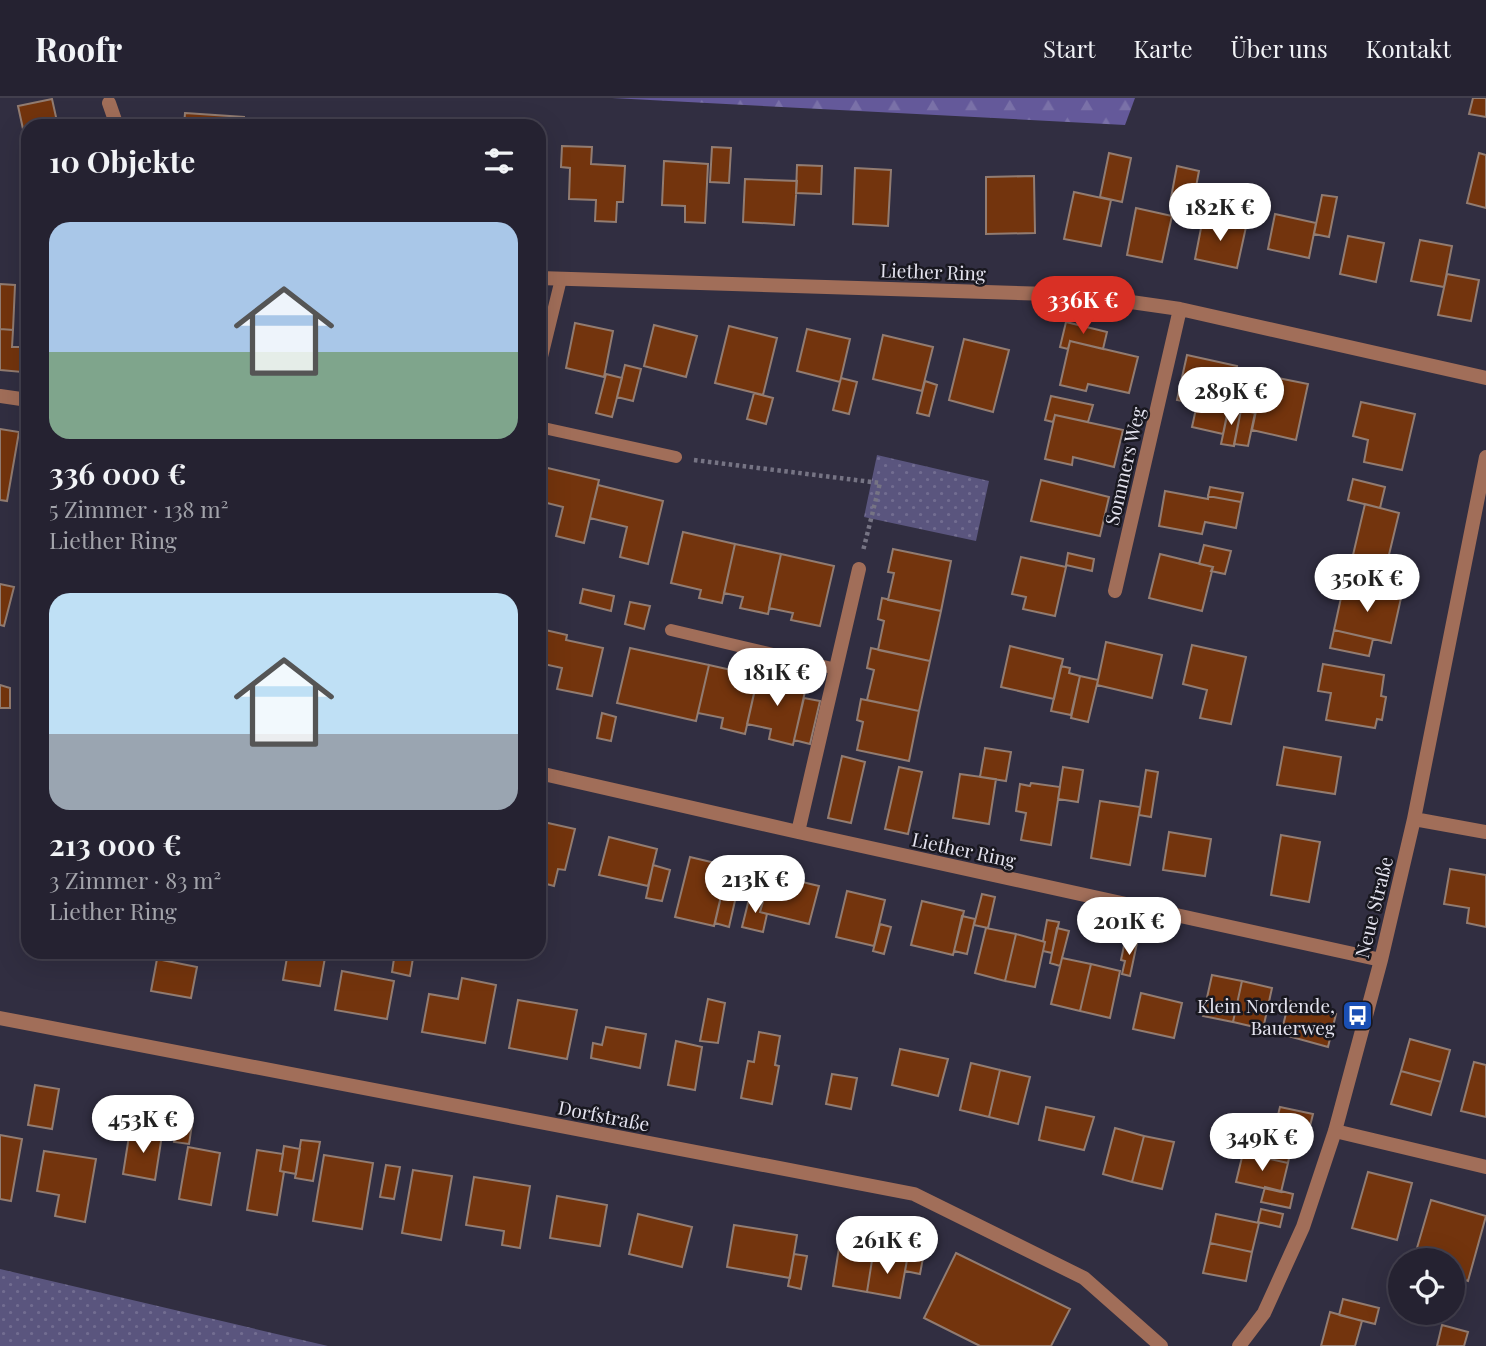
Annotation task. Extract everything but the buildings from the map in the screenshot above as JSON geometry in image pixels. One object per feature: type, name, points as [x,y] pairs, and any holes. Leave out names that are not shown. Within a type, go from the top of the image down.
[{"type":"street","points":[[109,103],[115,119]]},
{"type":"street","name":"Liether Ring","points":[[546,278],[1082,295],[1180,309],[1486,378]]},
{"type":"street","name":"Sommers Weg","points":[[1115,591],[1180,309]]},
{"type":"street","points":[[0,396],[21,399]]},
{"type":"street","name":"Neue Straße","points":[[1238,1346],[1270,1301],[1303,1227],[1335,1131],[1381,960],[1414,819],[1480,518],[1486,457]]},
{"type":"street","points":[[798,832],[859,569]]},
{"type":"street","name":"Liether Ring","points":[[546,775],[1381,960]]},
{"type":"street","points":[[1414,819],[1486,832]]},
{"type":"street","name":"Dorfstraße","points":[[0,1018],[914,1194],[1084,1278],[1161,1346]]},
{"type":"street","points":[[1335,1131],[1486,1167]]},
{"type":"lane","points":[[546,340],[561,279]]},
{"type":"lane","points":[[546,429],[676,457]]},
{"type":"lane","points":[[671,630],[836,669]]},
{"type":"path","points":[[676,457],[880,483],[859,569]]},
{"type":"shaded area","points":[[877,455],[989,481],[976,541],[864,517]]},
{"type":"shaded area","points":[[0,1269],[328,1346],[0,1346]]},
{"type":"green space","points":[[612,98],[1135,98],[1125,125]]},
{"type":"place","name":"Klein Nordende, Bauerweg","points":[[1358,1016]]}]
